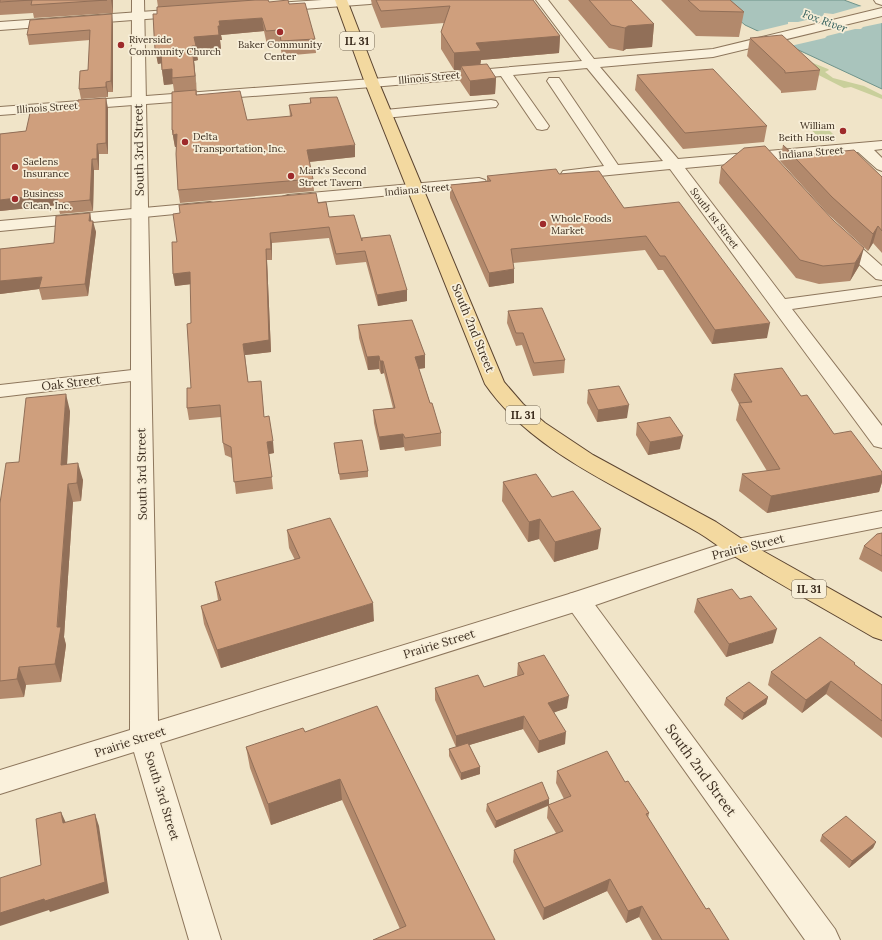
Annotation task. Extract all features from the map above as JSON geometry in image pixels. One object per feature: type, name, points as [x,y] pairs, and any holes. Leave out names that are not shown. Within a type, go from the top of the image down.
[{"type":"main road","name":"South 2nd Street","points":[[342,1],[372,83],[496,384],[516,409],[538,428],[585,460],[708,528],[737,547]]},
{"type":"main road","name":"IL 31","points":[[737,547],[882,630]]},
{"type":"street","points":[[262,8],[370,0]]},
{"type":"street","name":"South 1st Street","points":[[542,0],[591,64],[674,164],[882,441]]},
{"type":"street","name":"Illinois Street","points":[[0,111],[372,83],[713,53],[770,40],[880,6]]},
{"type":"street","points":[[0,26],[138,8],[193,12]]},
{"type":"street","name":"South 3rd Street","points":[[138,8],[144,737],[204,940]]},
{"type":"street","points":[[504,71],[542,126]]},
{"type":"street","points":[[554,81],[614,170]]},
{"type":"street","points":[[385,114],[491,104]]},
{"type":"street","name":"Indiana Street","points":[[556,175],[882,145]]},
{"type":"street","points":[[862,147],[882,166]]},
{"type":"street","points":[[766,156],[780,173]]},
{"type":"street","name":"Indiana Street","points":[[274,201],[491,182]]},
{"type":"street","points":[[0,226],[227,205]]},
{"type":"street","points":[[830,228],[860,257],[882,275]]},
{"type":"street","points":[[780,305],[882,291]]},
{"type":"street","name":"Oak Street","points":[[0,391],[141,375]]},
{"type":"street","name":"Prairie Street","points":[[0,782],[578,601],[737,547],[842,526],[882,520]]},
{"type":"street","name":"South 2nd Street","points":[[578,601],[824,940]]},
{"type":"green space","points":[[808,61],[828,69],[829,70],[825,72],[833,78],[864,86],[882,95],[882,99],[851,87],[844,88],[797,64]]},
{"type":"green space","points":[[823,124],[834,135],[818,137],[807,125]]},
{"type":"water","name":"Fox River","points":[[716,0],[844,0],[882,14],[882,89],[745,25]]},
{"type":"pier","points":[[865,5],[882,12],[882,23],[786,47],[755,32],[788,24],[788,22],[798,22],[823,16],[824,13],[833,14]]},
{"type":"building","points":[[0,0],[32,0],[0,2]]},
{"type":"building","points":[[32,0],[107,0],[31,5]]},
{"type":"building","points":[[268,0],[269,2],[288,0],[289,4],[305,3],[315,39],[281,41],[279,30],[266,31],[262,18],[219,21],[219,35],[194,37],[196,46],[192,46],[195,76],[172,78],[172,69],[162,70],[161,49],[155,49],[153,14],[157,14],[157,7]]},
{"type":"building","points":[[376,0],[533,0],[560,36],[476,43],[481,51],[454,53],[441,32],[450,6],[381,11]]},
{"type":"building","points":[[589,0],[631,0],[654,24],[628,26],[625,28],[611,25]]},
{"type":"building","points":[[688,0],[730,0],[744,12],[700,11]]},
{"type":"building","points":[[112,14],[111,81],[106,82],[106,87],[79,89],[80,71],[88,70],[90,30],[27,35],[30,20]]},
{"type":"building","points":[[782,35],[820,70],[785,73],[785,71],[750,38]]},
{"type":"building","points":[[487,64],[496,78],[470,81],[461,66]]},
{"type":"building","points":[[713,69],[767,126],[685,133],[637,75]]},
{"type":"building","points":[[196,90],[196,95],[240,91],[247,120],[292,116],[289,105],[311,103],[310,98],[337,97],[355,145],[307,150],[313,179],[178,190],[176,154],[177,134],[173,135],[172,130],[172,92]]},
{"type":"building","points":[[106,98],[106,143],[97,144],[97,159],[92,159],[90,200],[57,203],[58,193],[0,200],[0,134],[26,131],[30,113],[59,111],[59,108],[78,107],[78,100]]},
{"type":"building","points":[[783,145],[795,156],[854,150],[882,177],[882,231],[878,226],[873,234],[832,197]]},
{"type":"building","points":[[765,146],[833,220],[864,248],[855,263],[823,266],[800,260],[721,167],[744,148]]},
{"type":"building","points":[[556,169],[559,174],[599,171],[624,208],[679,202],[770,323],[715,330],[665,256],[660,256],[646,236],[511,249],[514,269],[489,273],[450,185],[491,181],[487,176]]},
{"type":"building","points":[[316,193],[318,203],[326,202],[329,217],[354,215],[362,241],[362,238],[390,235],[407,290],[377,295],[365,251],[336,254],[329,227],[270,233],[271,249],[266,249],[269,340],[243,344],[248,382],[261,381],[264,417],[269,416],[273,441],[267,442],[272,477],[234,482],[231,447],[223,443],[220,405],[187,408],[187,388],[191,388],[187,324],[191,323],[190,272],[173,274],[172,242],[177,242],[173,214],[180,213],[179,205]]},
{"type":"building","points":[[90,213],[89,221],[93,221],[85,284],[39,288],[42,277],[0,281],[0,249],[54,243],[56,216]]},
{"type":"building","points":[[542,308],[565,360],[534,363],[523,333],[516,333],[508,311]]},
{"type":"building","points":[[412,320],[425,355],[415,357],[441,433],[405,438],[403,434],[379,437],[373,410],[395,408],[383,361],[380,361],[379,356],[367,357],[358,325]]},
{"type":"building","points":[[782,368],[801,396],[807,395],[834,434],[851,431],[882,472],[882,475],[771,496],[742,474],[780,469],[739,403],[752,402],[734,374]]},
{"type":"building","points":[[619,386],[629,405],[598,410],[588,390]]},
{"type":"building","points":[[66,394],[61,465],[78,463],[77,483],[68,484],[57,627],[61,627],[55,664],[19,667],[17,679],[0,681],[0,503],[6,463],[19,462],[26,398]]},
{"type":"building","points":[[670,417],[683,436],[650,442],[637,423]]},
{"type":"building","points":[[362,440],[368,471],[339,474],[334,443]]},
{"type":"building","points":[[536,474],[552,497],[573,491],[601,529],[555,542],[540,519],[529,522],[503,482]]},
{"type":"building","points":[[330,518],[373,603],[217,650],[201,606],[221,600],[215,582],[300,558],[287,530]]},
{"type":"building","points":[[882,533],[882,556],[864,546],[877,534]]},
{"type":"building","points":[[732,589],[740,599],[751,596],[777,629],[729,644],[697,599]]},
{"type":"building","points":[[820,637],[882,685],[882,721],[831,681],[806,700],[771,672]]},
{"type":"building","points":[[544,655],[569,696],[548,703],[566,732],[539,741],[524,716],[456,736],[435,688],[478,675],[484,687],[524,674],[518,663]]},
{"type":"building","points":[[749,682],[768,697],[744,713],[726,698]]},
{"type":"building","points":[[377,706],[495,940],[373,940],[406,926],[340,779],[268,804],[246,747],[303,728],[305,732]]},
{"type":"building","points":[[468,743],[480,767],[461,773],[449,749]]},
{"type":"building","points":[[607,751],[625,782],[628,781],[649,813],[646,814],[706,909],[709,908],[729,940],[662,940],[642,906],[628,911],[610,879],[544,908],[514,850],[563,831],[548,805],[571,796],[557,771]]},
{"type":"building","points":[[542,782],[549,799],[496,821],[487,804]]},
{"type":"building","points":[[61,812],[63,823],[95,814],[105,882],[45,901],[44,899],[0,913],[0,878],[41,865],[36,819]]},
{"type":"building","points":[[846,816],[876,842],[852,861],[822,835]]},
{"type":"place","name":"Baker Community Center","points":[[280,32]]},
{"type":"place","name":"Riverside Community Church","points":[[121,45]]},
{"type":"place","name":"William Beith House","points":[[843,131]]},
{"type":"place","name":"Delta Transportation, Inc.","points":[[185,142]]},
{"type":"place","name":"Saelens Insurance","points":[[15,167]]},
{"type":"place","name":"Mark's Second Street Tavern","points":[[291,176]]},
{"type":"place","name":"Business Clean, Inc.","points":[[15,199]]},
{"type":"place","name":"Whole Foods Market","points":[[543,224]]}]
